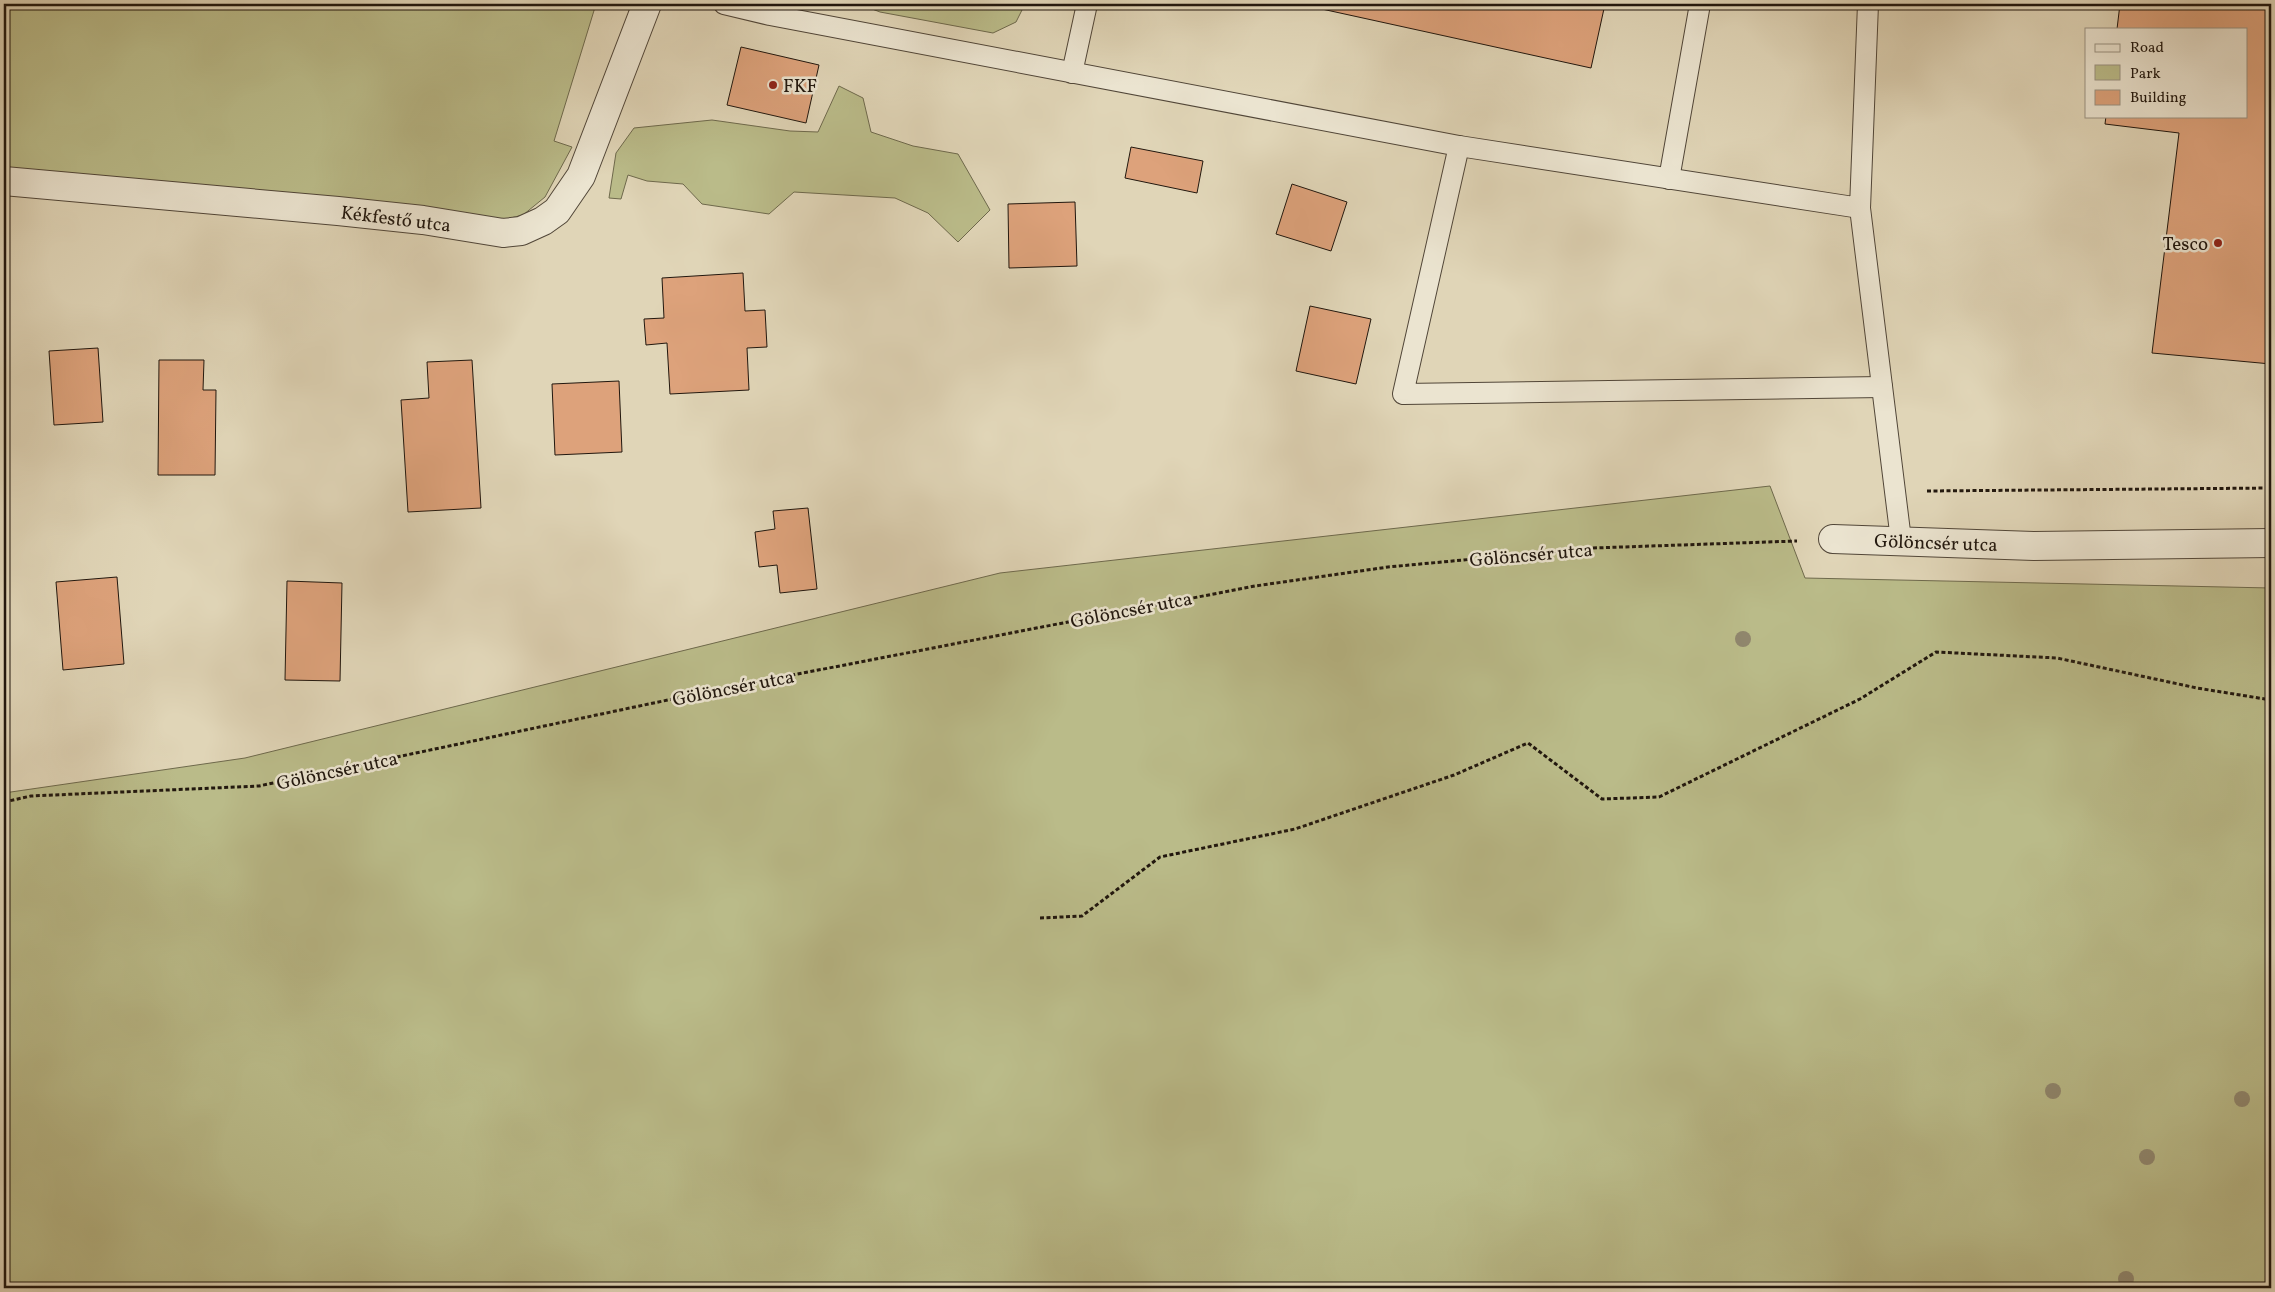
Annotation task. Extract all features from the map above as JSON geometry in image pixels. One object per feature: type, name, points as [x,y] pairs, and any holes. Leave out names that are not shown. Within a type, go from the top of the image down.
[{"type":"street","name":"Kékfestő utca","points":[[4,182],[338,211],[423,220],[504,233],[521,230],[543,221],[557,212],[581,176],[647,4]]},
{"type":"street","name":"Gölöncsér utca","points":[[1834,539],[2034,546],[2271,542]]},
{"type":"lane","points":[[724,4],[770,15],[1459,146],[1860,208]]},
{"type":"lane","points":[[1072,73],[1087,4]]},
{"type":"lane","points":[[1669,178],[1700,4]]},
{"type":"lane","points":[[1868,4],[1860,208],[1901,540]]},
{"type":"lane","points":[[1459,146],[1403,394],[1882,387]]},
{"type":"path","points":[[1895,492],[2271,488]]},
{"type":"path","name":"Gölöncsér utca","points":[[4,802],[30,796],[259,786],[725,688],[1155,604],[1388,567],[1593,548],[1834,539]]},
{"type":"path","points":[[1040,918],[1082,916],[1160,857],[1295,829],[1454,774],[1528,743],[1602,799],[1659,797],[1860,699],[1936,652],[2057,658],[2197,688],[2271,700]]},
{"type":"green space","points":[[4,4],[596,4],[554,141],[572,147],[545,197],[523,215],[498,221],[4,175]]},
{"type":"green space","points":[[859,4],[1025,4],[1016,22],[993,33],[880,12]]},
{"type":"green space","points":[[839,86],[863,98],[871,132],[913,146],[958,154],[990,210],[958,242],[928,213],[895,198],[794,192],[769,214],[702,204],[683,184],[647,181],[628,175],[621,199],[609,198],[616,153],[634,128],[712,120],[790,131],[818,132]]},
{"type":"green space","points":[[1770,486],[1805,578],[2271,588],[2271,1288],[4,1288],[4,793],[245,758],[1000,573]]},
{"type":"building","points":[[1299,4],[1605,4],[1591,68]]},
{"type":"building","name":"Tesco","points":[[2120,4],[2271,4],[2271,364],[2152,353],[2179,133],[2105,124],[2106,118],[2248,118],[2248,28],[2117,28]]},
{"type":"building","name":"FKF","points":[[741,47],[819,65],[806,123],[727,105]]},
{"type":"building","points":[[1131,147],[1203,161],[1197,193],[1125,178]]},
{"type":"building","points":[[1292,184],[1347,202],[1331,251],[1276,234]]},
{"type":"building","points":[[1075,202],[1077,266],[1009,268],[1008,204]]},
{"type":"building","points":[[743,273],[745,311],[765,310],[767,347],[747,348],[749,390],[670,394],[667,343],[646,345],[644,319],[664,318],[662,278]]},
{"type":"building","points":[[1310,306],[1371,319],[1356,384],[1296,371]]},
{"type":"building","points":[[98,348],[103,422],[54,425],[49,351]]},
{"type":"building","points":[[159,360],[204,360],[203,390],[216,390],[215,475],[158,475]]},
{"type":"building","points":[[472,360],[481,508],[408,512],[401,400],[429,398],[427,362]]},
{"type":"building","points":[[619,381],[622,452],[555,455],[552,384]]},
{"type":"building","points":[[808,508],[817,589],[780,593],[777,565],[759,567],[755,532],[775,529],[773,511]]},
{"type":"building","points":[[117,577],[124,664],[63,670],[56,582]]},
{"type":"building","points":[[287,581],[342,583],[340,681],[285,680]]},
{"type":"place","name":"FKF","points":[[773,85]]},
{"type":"place","name":"Tesco","points":[[2218,243]]}]
